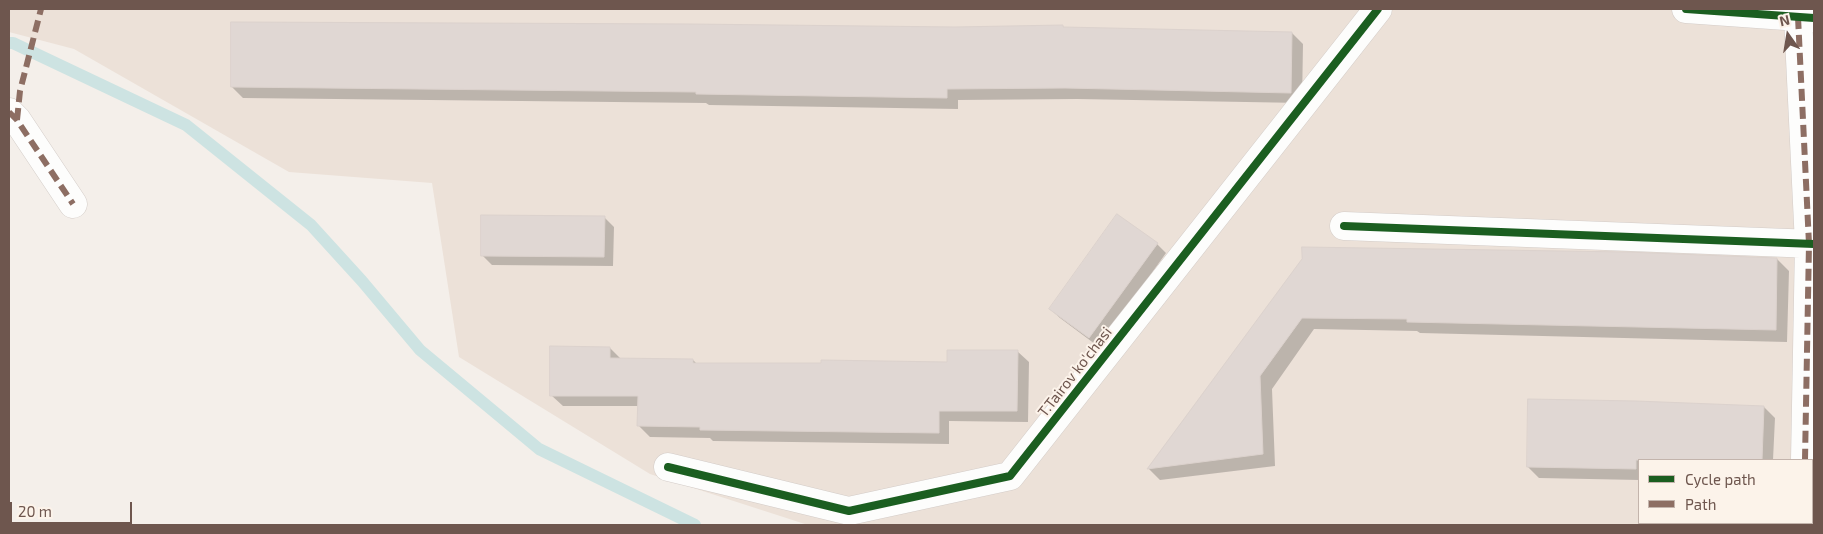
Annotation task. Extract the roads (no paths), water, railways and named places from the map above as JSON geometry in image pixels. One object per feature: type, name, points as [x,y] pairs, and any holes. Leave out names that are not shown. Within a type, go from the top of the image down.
[{"type":"street","name":"T.Tairov ko'chasi","points":[[668,468],[849,511],[1010,476],[1378,9]]},
{"type":"street","points":[[1686,9],[1806,17],[1811,244],[1805,459]]},
{"type":"street","points":[[9,112],[17,120],[73,204]]},
{"type":"street","points":[[1344,226],[1811,244]]},
{"type":"waterway","points":[[9,43],[13,43],[186,125],[311,225],[362,281],[420,350],[539,449],[695,525]]}]
